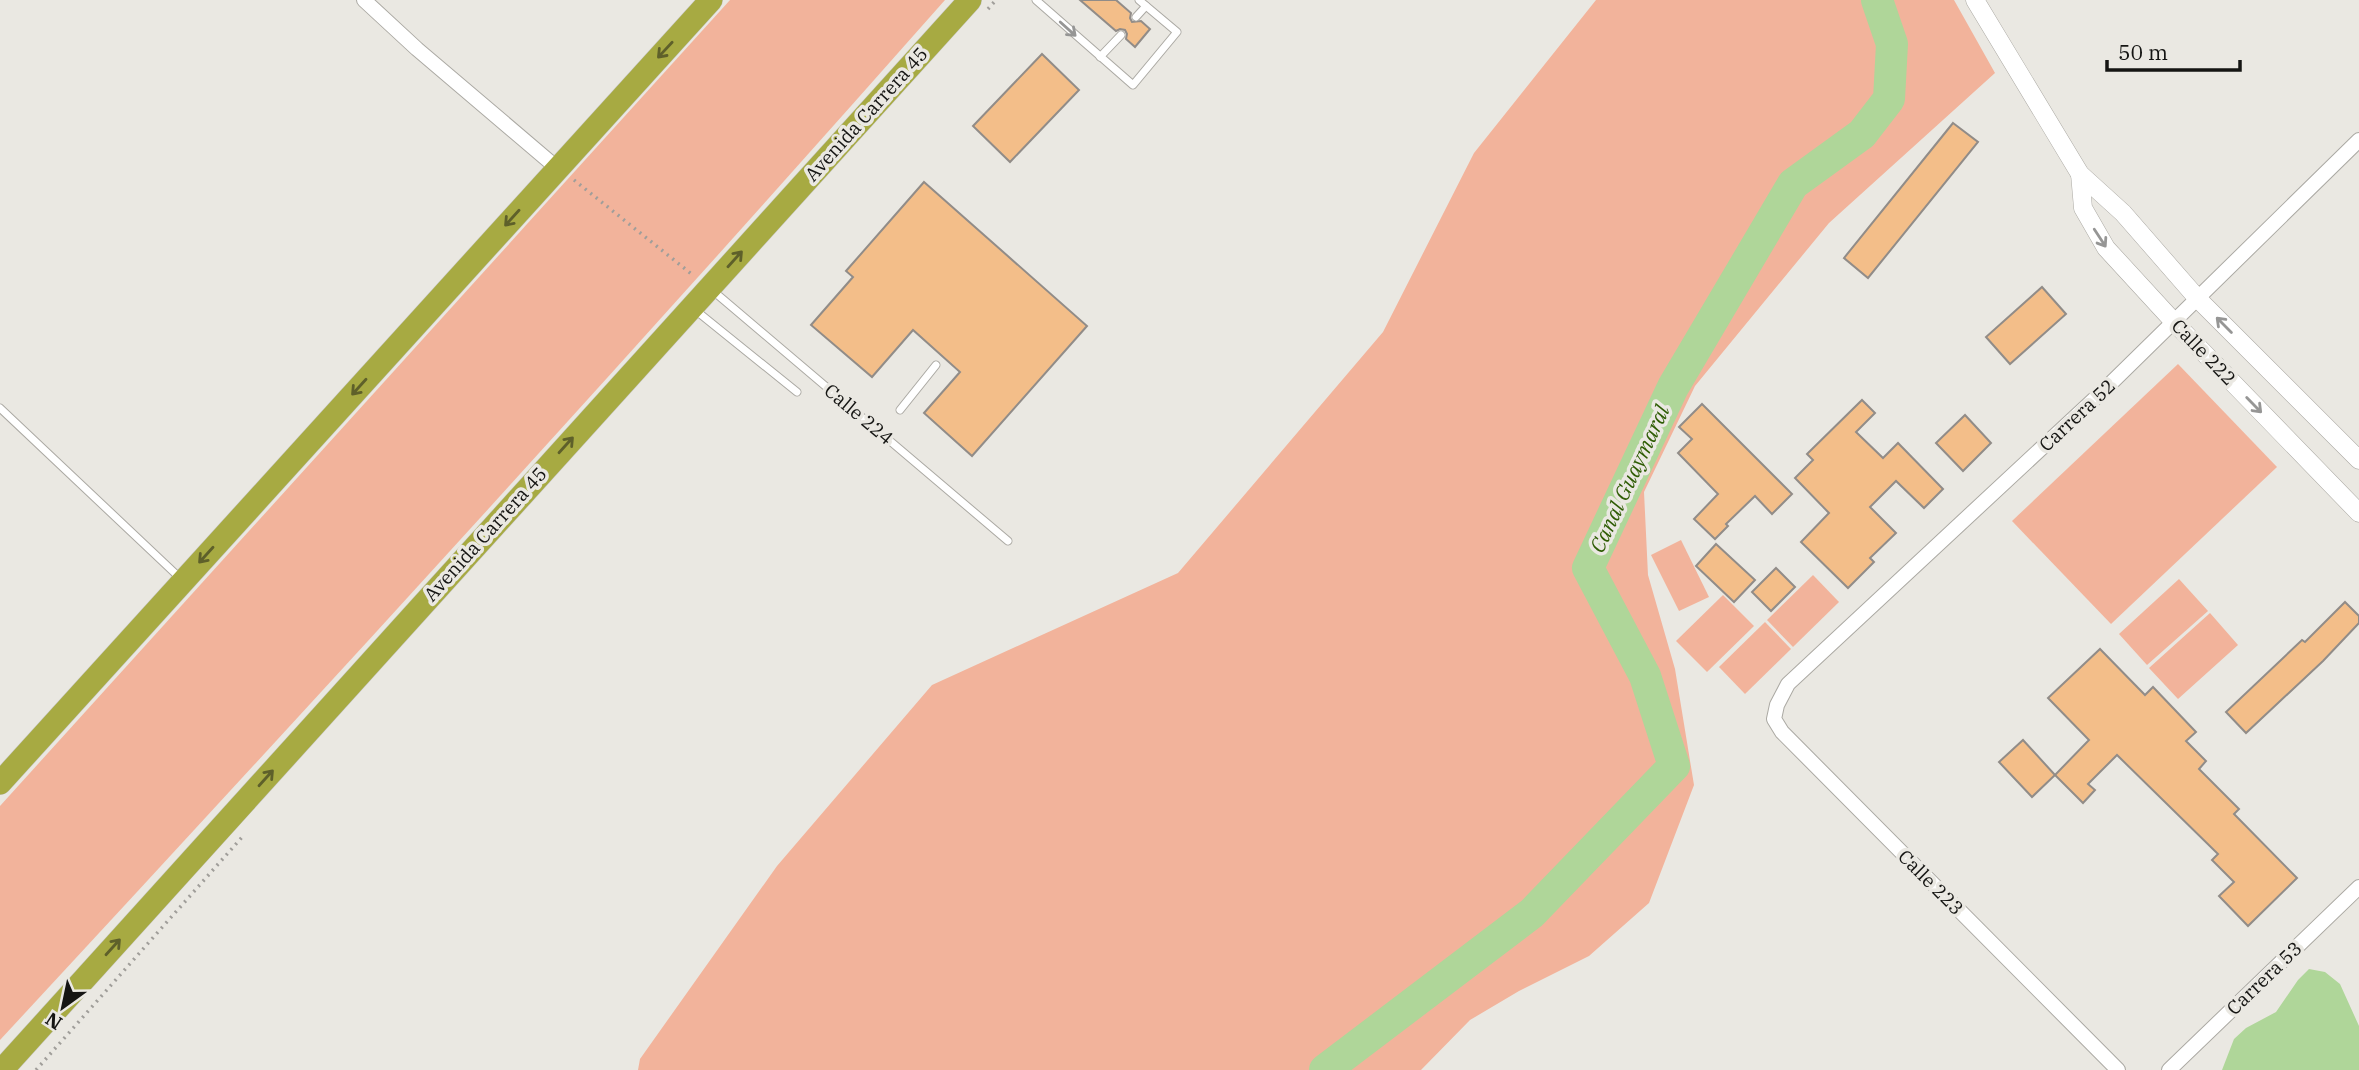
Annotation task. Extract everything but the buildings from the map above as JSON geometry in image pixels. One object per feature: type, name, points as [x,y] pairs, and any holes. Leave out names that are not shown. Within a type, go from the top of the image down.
[{"type":"highway","points":[[0,783],[711,0]]},
{"type":"highway","name":"Avenida Carrera 45","points":[[2,1070],[970,0]]},
{"type":"street","name":"Calle 222","points":[[1975,0],[2080,174],[2123,213],[2198,299],[2359,460]]},
{"type":"street","points":[[372,3],[417,49],[558,168]]},
{"type":"street","name":"Carrera 52","points":[[1788,684],[2174,322],[2359,140]]},
{"type":"street","name":"Calle 222","points":[[2080,174],[2083,208],[2106,247],[2174,322],[2359,513]]},
{"type":"street","name":"Calle 223","points":[[1788,684],[1777,705],[1774,719],[1782,732],[2118,1070]]},
{"type":"street","name":"Carrera 53","points":[[2169,1070],[2359,887]]},
{"type":"lane","points":[[1036,0],[1133,85],[1177,32],[1143,3],[1136,17]]},
{"type":"lane","points":[[1100,57],[1121,35]]},
{"type":"lane","name":"Calle 224","points":[[709,288],[1008,541]]},
{"type":"lane","points":[[692,307],[797,392]]},
{"type":"lane","points":[[901,410],[936,365]]},
{"type":"lane","points":[[0,408],[183,581]]},
{"type":"path","points":[[558,168],[709,288]]},
{"type":"shaded area","points":[[730,0],[945,0],[476,523],[0,1040],[0,806]]},
{"type":"shaded area","points":[[1596,0],[1954,0],[1995,73],[1829,223],[1695,386],[1644,492],[1648,575],[1675,669],[1694,785],[1649,903],[1589,956],[1519,991],[1470,1020],[1421,1070],[638,1070],[640,1059],[777,866],[932,685],[1178,573],[1383,332],[1474,153]]},
{"type":"shaded area","points":[[2178,364],[2277,467],[2111,624],[2012,521]]},
{"type":"shaded area","points":[[1681,540],[1709,597],[1679,611],[1651,555]]},
{"type":"shaded area","points":[[1813,575],[1839,602],[1793,647],[1767,620]]},
{"type":"shaded area","points":[[2179,579],[2208,611],[2147,665],[2119,634]]},
{"type":"shaded area","points":[[1723,595],[1754,626],[1707,672],[1676,641]]},
{"type":"shaded area","points":[[2210,613],[2238,645],[2178,699],[2149,668]]},
{"type":"shaded area","points":[[1765,622],[1791,649],[1745,694],[1719,667]]},
{"type":"shaded area","points":[[2309,969],[2325,972],[2340,984],[2359,1026],[2359,1070],[2222,1070],[2234,1039],[2246,1028],[2276,1012]]},
{"type":"waterway","name":"Canal Guaymaral","points":[[1325,1070],[1532,913],[1674,766],[1645,676],[1588,568],[1673,387],[1793,184],[1862,134],[1889,99],[1892,44],[1877,0]]}]
